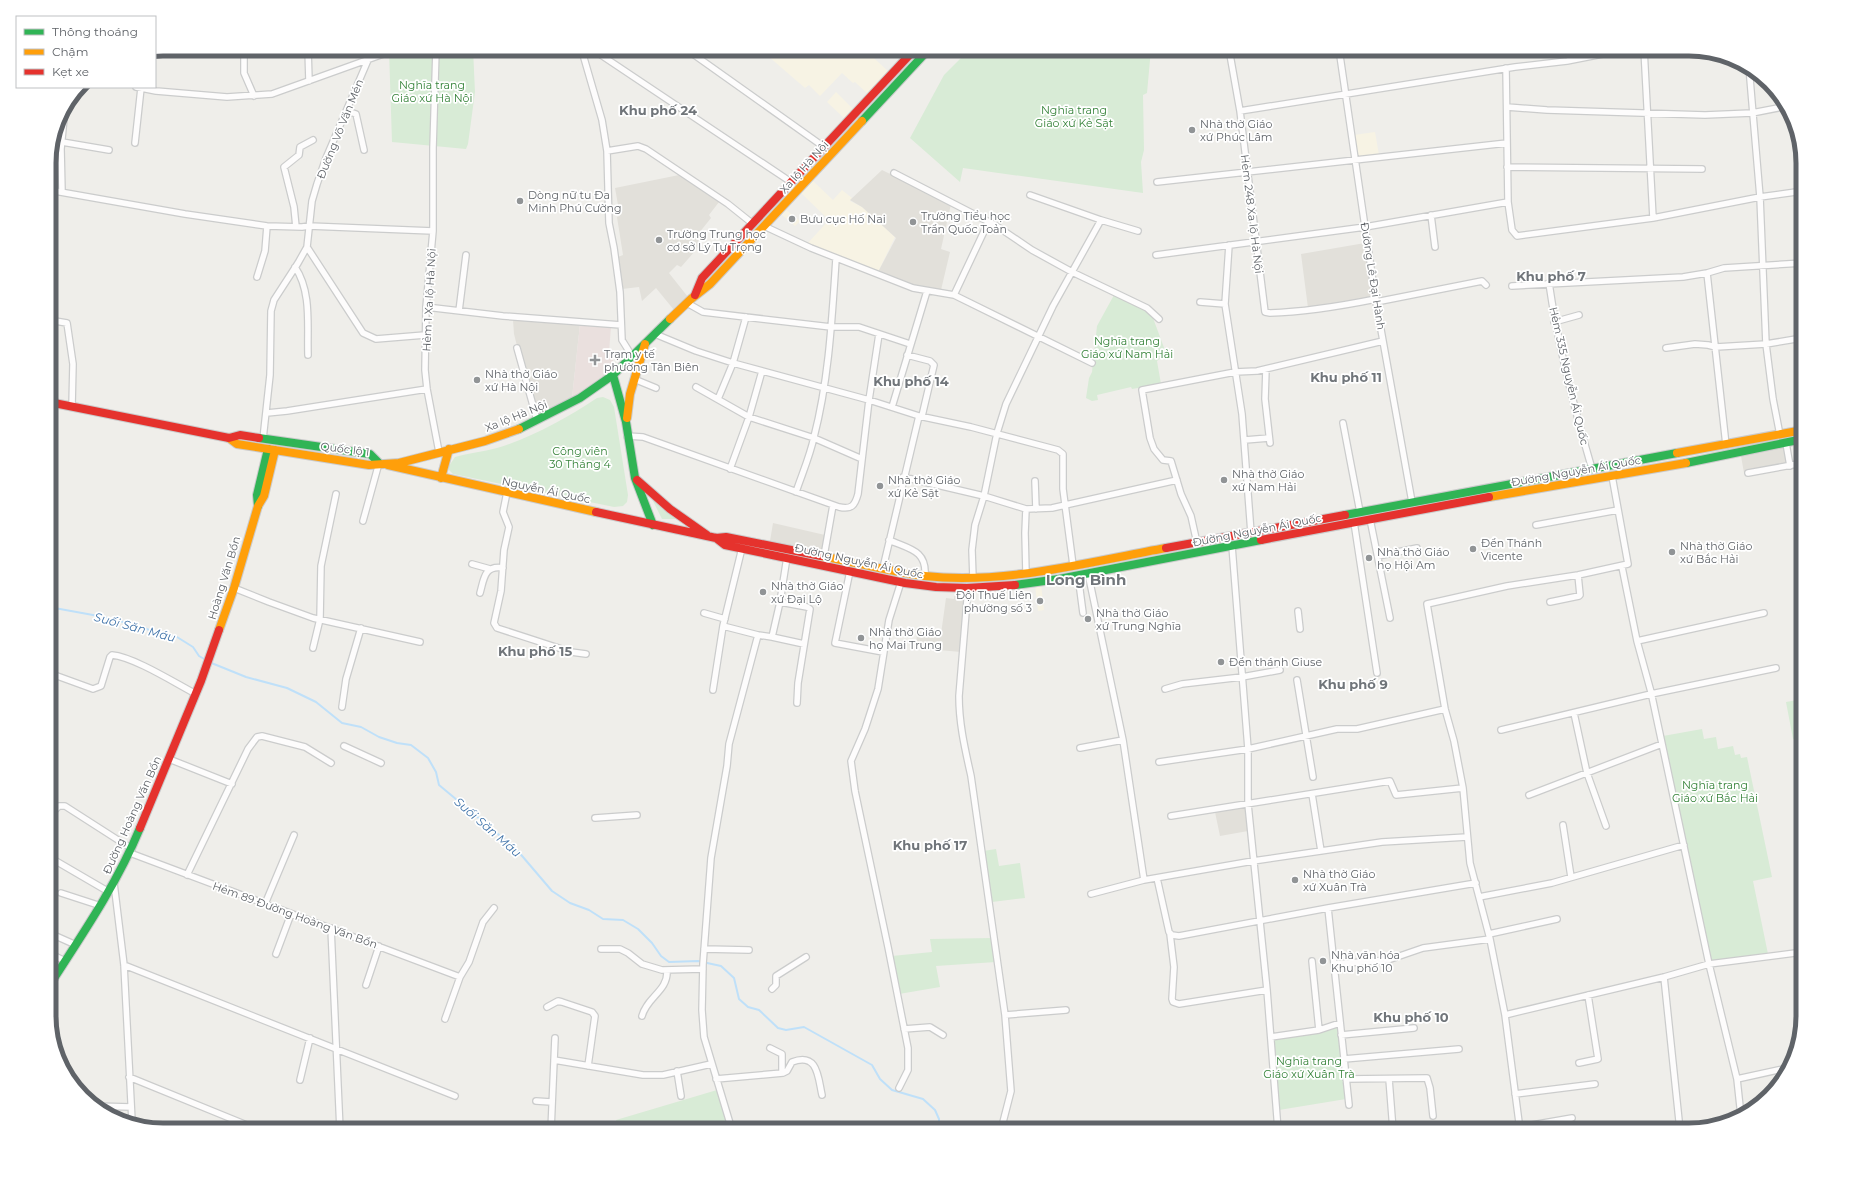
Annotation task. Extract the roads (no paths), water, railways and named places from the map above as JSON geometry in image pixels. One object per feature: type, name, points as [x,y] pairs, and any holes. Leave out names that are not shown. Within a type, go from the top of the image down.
[{"type":"main road","name":"Xa lộ Hà Nội","points":[[694,296],[702,278],[908,56]]},
{"type":"main road","name":"Xa lộ Hà Nội","points":[[379,463],[399,462],[485,441],[538,420],[574,401],[613,375],[694,296],[710,284],[922,56]]},
{"type":"main road","points":[[895,70],[903,76]]},
{"type":"main road","points":[[626,422],[630,394],[645,344]]},
{"type":"main road","points":[[613,375],[626,422],[635,478],[653,526]]},
{"type":"main road","name":"Quốc lộ 1","points":[[56,403],[229,438],[237,444],[369,465],[379,463]]},
{"type":"main road","name":"Đường Nguyễn Ái Quốc","points":[[612,516],[653,526],[713,537],[726,536],[925,576],[973,578],[1026,573],[1086,563],[1780,435],[1796,430]]},
{"type":"main road","name":"Quốc lộ 1","points":[[229,438],[240,435],[370,454],[379,463]]},
{"type":"main road","name":"Hoàng Văn Bổn","points":[[206,665],[234,588],[258,506],[264,496],[270,440]]},
{"type":"main road","name":"Đường Nguyễn Ái Quốc","points":[[713,537],[725,545],[788,557],[901,582],[925,586],[985,588],[1078,575],[1440,505],[1612,476],[1796,441]]},
{"type":"main road","points":[[379,463],[441,478],[449,449]]},
{"type":"main road","points":[[1610,466],[1612,476]]},
{"type":"main road","name":"Nguyễn Ái Quốc","points":[[441,478],[612,516]]},
{"type":"main road","points":[[635,478],[670,509],[713,537]]},
{"type":"main road","points":[[1086,563],[1088,573]]},
{"type":"main road","name":"Đường Hoàng Văn Bổn","points":[[56,975],[101,906],[131,851],[196,694],[206,665]]},
{"type":"street","points":[[244,56],[244,73],[254,96]]},
{"type":"street","points":[[308,56],[309,81]]},
{"type":"street","name":"Đường Võ Văn Mén","points":[[268,449],[270,440],[267,413],[270,375],[271,312],[274,300],[307,247],[309,226],[317,184],[326,158],[347,111],[368,56]]},
{"type":"street","points":[[135,143],[139,88],[205,96],[254,96],[272,94],[378,56]]},
{"type":"street","name":"Hẻm 1 Xa lộ Hà Nội","points":[[436,56],[433,148],[433,231],[425,335],[427,389],[439,452]]},
{"type":"street","points":[[584,56],[602,120],[607,151],[609,223],[620,292],[622,340],[632,356]]},
{"type":"street","points":[[602,56],[791,182]]},
{"type":"street","points":[[696,56],[824,147]]},
{"type":"street","name":"Hẻm 248 Xa lộ Hà Nội","points":[[1230,56],[1240,111],[1264,308],[1267,313],[1279,313],[1376,301]]},
{"type":"street","name":"Đường Lê Đại Hành","points":[[1340,56],[1376,301],[1412,502]]},
{"type":"street","points":[[1240,111],[1506,68],[1567,61],[1592,56]]},
{"type":"street","points":[[1644,56],[1648,112],[1649,168],[1653,218]]},
{"type":"street","points":[[1506,68],[1508,202],[1512,230],[1517,236],[1653,218],[1760,197],[1796,192]]},
{"type":"street","points":[[1749,74],[1760,197],[1766,344],[1773,399],[1780,435]]},
{"type":"street","points":[[1507,107],[1547,110],[1705,115],[1752,113],[1781,107]]},
{"type":"street","points":[[347,111],[356,114],[364,150]]},
{"type":"street","points":[[62,192],[62,142],[64,123]]},
{"type":"street","points":[[296,227],[294,207],[284,167],[299,155],[300,147],[313,140]]},
{"type":"street","points":[[62,142],[109,150]]},
{"type":"street","points":[[1157,182],[1507,143]]},
{"type":"street","points":[[607,151],[638,146],[646,149],[728,204],[753,224]]},
{"type":"street","points":[[1507,167],[1702,169]]},
{"type":"street","points":[[894,172],[988,223],[1072,272],[1147,308],[1159,319]]},
{"type":"street","points":[[56,191],[184,214],[267,226],[309,226],[433,231]]},
{"type":"street","points":[[1030,195],[1101,220],[1138,231]]},
{"type":"street","points":[[1156,255],[1366,227],[1508,202]]},
{"type":"street","points":[[1431,215],[1435,247]]},
{"type":"street","points":[[973,578],[975,524],[984,496],[997,433],[1006,404],[1038,336],[1101,220]]},
{"type":"street","points":[[954,295],[988,223]]},
{"type":"street","points":[[257,277],[265,251],[267,226]]},
{"type":"street","points":[[764,226],[836,259],[913,288],[954,295],[1092,363]]},
{"type":"street","points":[[1229,245],[1225,304],[1245,440],[1250,533]]},
{"type":"street","points":[[307,247],[363,332],[376,339],[425,335]]},
{"type":"street","points":[[459,311],[466,255]]},
{"type":"street","points":[[796,492],[814,438],[823,388],[831,327],[836,259]]},
{"type":"street","points":[[1512,286],[1683,277],[1707,273],[1724,268],[1796,263]]},
{"type":"street","points":[[295,267],[302,277],[305,288],[308,355]]},
{"type":"street","points":[[1707,273],[1726,445]]},
{"type":"street","points":[[1376,301],[1482,281],[1486,285]]},
{"type":"street","name":"Hẻm 335 Nguyễn Ái Quốc","points":[[1549,283],[1554,322],[1592,469]]},
{"type":"street","points":[[892,407],[927,291]]},
{"type":"street","points":[[1200,302],[1225,304]]},
{"type":"street","points":[[687,303],[703,312],[831,327],[859,327],[910,344]]},
{"type":"street","points":[[426,307],[503,316],[621,325]]},
{"type":"street","points":[[1554,322],[1579,315]]},
{"type":"street","points":[[718,399],[733,363],[746,317]]},
{"type":"street","points":[[56,321],[67,323],[73,364],[72,406]]},
{"type":"street","points":[[655,334],[696,352],[733,363],[869,400],[920,416],[997,433],[1055,448],[1061,451],[1065,505],[1073,565]]},
{"type":"street","points":[[628,436],[644,437],[730,469],[847,509],[856,504],[858,494],[869,400],[879,334]]},
{"type":"street","points":[[1666,348],[1695,344],[1716,347],[1766,344],[1796,339]]},
{"type":"street","points":[[1197,542],[1190,516],[1171,461],[1163,460],[1154,449],[1142,390],[1235,372],[1266,369],[1383,341]]},
{"type":"street","points":[[516,348],[538,420]]},
{"type":"street","points":[[883,568],[903,477],[934,365],[930,361],[907,355]]},
{"type":"street","points":[[1245,440],[1269,440],[1265,399],[1266,369]]},
{"type":"street","points":[[730,469],[749,417],[762,371]]},
{"type":"street","points":[[634,379],[656,388]]},
{"type":"street","points":[[696,387],[749,417],[814,438],[862,458]]},
{"type":"street","points":[[267,413],[287,412],[427,389]]},
{"type":"street","points":[[1343,423],[1360,512]]},
{"type":"street","points":[[1786,443],[1790,466]]},
{"type":"street","points":[[363,521],[379,463]]},
{"type":"street","points":[[1748,473],[1796,465]]},
{"type":"street","points":[[1519,1123],[1505,1015],[1489,936],[1470,863],[1463,788],[1454,741],[1445,709],[1427,604],[1507,586],[1622,567],[1628,564],[1612,476]]},
{"type":"street","points":[[903,477],[984,496],[1026,509],[1065,505],[1177,480]]},
{"type":"street","points":[[1035,481],[1036,509]]},
{"type":"street","points":[[507,492],[503,512],[509,527],[495,626],[497,628],[571,652],[586,654]]},
{"type":"street","points":[[313,648],[320,619],[321,566],[336,494]]},
{"type":"street","points":[[824,556],[832,505]]},
{"type":"street","points":[[1026,509],[1026,573]]},
{"type":"street","points":[[1536,525],[1618,510]]},
{"type":"street","points":[[1370,519],[1390,618]]},
{"type":"street","points":[[1354,522],[1377,674]]},
{"type":"street","points":[[889,540],[918,553],[925,562],[925,576]]},
{"type":"street","points":[[1232,546],[1248,749],[1248,804],[1267,990],[1277,1123]]},
{"type":"street","points":[[713,690],[723,626],[742,548]]},
{"type":"street","points":[[1378,556],[1417,548]]},
{"type":"street","points":[[772,637],[788,557]]},
{"type":"street","points":[[472,564],[490,569]]},
{"type":"street","points":[[480,594],[486,572],[495,566],[503,568]]},
{"type":"street","points":[[1622,567],[1637,641],[1652,694],[1710,964],[1737,1079],[1740,1110]]},
{"type":"street","points":[[850,571],[835,642],[883,652]]},
{"type":"street","points":[[1088,573],[1123,740],[1144,880]]},
{"type":"street","points":[[1078,575],[1083,613]]},
{"type":"street","points":[[1550,602],[1579,596],[1578,575]]},
{"type":"street","points":[[899,1088],[908,1070],[909,1061],[904,1029],[855,791],[851,761],[866,729],[878,689],[889,620],[901,582]]},
{"type":"street","points":[[234,588],[269,602],[320,619],[420,642]]},
{"type":"street","points":[[968,588],[959,712],[963,743],[971,776],[1005,1014],[1011,1091],[1003,1123]]},
{"type":"street","points":[[780,602],[807,607],[810,609],[797,703]]},
{"type":"street","points":[[1298,611],[1300,629]]},
{"type":"street","points":[[704,613],[725,619]]},
{"type":"street","points":[[1637,641],[1764,613]]},
{"type":"street","points":[[723,626],[804,644]]},
{"type":"street","points":[[342,707],[346,680],[360,628]]},
{"type":"street","points":[[730,1123],[704,1037],[702,1010],[704,949],[711,858],[723,790],[729,744],[758,635]]},
{"type":"street","points":[[56,676],[93,689],[98,689],[101,686],[110,657],[116,656],[143,666],[196,694]]},
{"type":"street","points":[[1501,730],[1652,694],[1776,668]]},
{"type":"street","points":[[1165,689],[1182,684],[1242,677],[1280,670]]},
{"type":"street","points":[[1297,680],[1313,777]]},
{"type":"street","points":[[1159,762],[1248,749],[1336,729],[1357,728],[1445,709]]},
{"type":"street","points":[[1574,713],[1587,773],[1606,826]]},
{"type":"street","points":[[187,875],[248,749],[257,737],[262,736],[305,747],[331,764]]},
{"type":"street","points":[[1080,748],[1123,740]]},
{"type":"street","points":[[1529,795],[1662,744]]},
{"type":"street","points":[[344,746],[381,763]]},
{"type":"street","points":[[169,759],[232,784]]},
{"type":"street","points":[[1171,816],[1390,781],[1396,795],[1463,788]]},
{"type":"street","points":[[1312,794],[1321,851]]},
{"type":"street","name":"Hẻm 89 Đường Hoàng Văn Bổn","points":[[56,809],[59,806],[65,806],[131,851],[187,875],[460,977]]},
{"type":"street","points":[[595,818],[637,814]]},
{"type":"street","points":[[1563,825],[1571,877]]},
{"type":"street","points":[[265,904],[294,835]]},
{"type":"street","points":[[1090,894],[1144,880],[1253,861],[1382,842],[1467,837]]},
{"type":"street","points":[[1479,897],[1552,883],[1684,845]]},
{"type":"street","points":[[56,861],[109,892]]},
{"type":"street","points":[[1157,878],[1167,927],[1170,934],[1174,967],[1173,1002],[1178,1004],[1267,990]]},
{"type":"street","points":[[114,882],[124,965],[132,1118]]},
{"type":"street","points":[[1170,934],[1179,936],[1328,908],[1476,884]]},
{"type":"street","points":[[61,893],[101,906]]},
{"type":"street","points":[[445,1019],[460,977],[469,962],[483,922],[494,908]]},
{"type":"street","points":[[1328,908],[1349,1105]]},
{"type":"street","points":[[276,954],[291,914]]},
{"type":"street","points":[[1334,964],[1388,960],[1423,948],[1489,936],[1557,919]]},
{"type":"street","points":[[331,928],[340,1123]]},
{"type":"street","points":[[56,936],[76,945]]},
{"type":"street","points":[[366,985],[379,946]]},
{"type":"street","points":[[601,949],[620,950],[628,953],[642,964],[668,970],[704,964]]},
{"type":"street","points":[[704,949],[749,950]]},
{"type":"street","points":[[1505,1015],[1664,977],[1710,964],[1796,953]]},
{"type":"street","points":[[56,956],[65,961]]},
{"type":"street","points":[[772,989],[776,985],[776,976],[806,957]]},
{"type":"street","points":[[1312,961],[1319,1030]]},
{"type":"street","points":[[124,965],[455,1096]]},
{"type":"street","points":[[642,1016],[644,1007],[668,978],[668,970]]},
{"type":"street","points":[[1664,977],[1679,1123]]},
{"type":"street","points":[[1579,1062],[1598,1059],[1588,995]]},
{"type":"street","points":[[547,1007],[558,1001],[592,1012],[594,1016],[594,1023],[588,1066]]},
{"type":"street","points":[[1005,1014],[1066,1010]]},
{"type":"street","points":[[1270,1037],[1319,1030],[1340,1023]]},
{"type":"street","points":[[904,1029],[930,1027],[944,1035]]},
{"type":"street","points":[[1341,1035],[1414,1028]]},
{"type":"street","points":[[300,1080],[310,1038]]},
{"type":"street","points":[[550,1123],[555,1038]]},
{"type":"street","points":[[770,1048],[782,1054],[782,1073]]},
{"type":"street","points":[[1344,1059],[1459,1049]]},
{"type":"street","points":[[554,1060],[643,1075],[663,1075],[711,1064]]},
{"type":"street","points":[[716,1079],[782,1073],[787,1071],[790,1065],[795,1061],[812,1062],[815,1067],[822,1094]]},
{"type":"street","points":[[1737,1079],[1782,1069]]},
{"type":"street","points":[[677,1071],[682,1096]]},
{"type":"street","points":[[129,1077],[242,1123]]},
{"type":"street","points":[[1346,1079],[1427,1078],[1430,1088],[1433,1116]]},
{"type":"street","points":[[1389,1079],[1392,1123]]},
{"type":"street","points":[[1515,1094],[1595,1084]]},
{"type":"street","points":[[536,1101],[551,1102]]},
{"type":"street","points":[[105,1106],[131,1106]]},
{"type":"street","points":[[1548,1123],[1572,1118]]},
{"type":"waterway","name":"Suối Săn Máu","points":[[56,608],[104,617],[142,627],[161,635],[177,637],[193,647],[199,656],[206,660]]},
{"type":"waterway","name":"Suối Săn Máu","points":[[209,662],[246,677],[287,688],[316,702],[342,723],[361,727],[379,737],[397,743],[411,745],[428,758],[436,772],[439,785],[517,850],[552,891],[570,903],[589,910],[603,919],[623,920],[638,929],[652,943],[661,956],[669,962],[698,961],[721,966],[734,978],[739,999],[748,1007],[759,1010],[778,1028],[786,1030],[804,1027],[872,1065],[880,1079],[892,1090],[923,1099],[935,1110],[939,1123]]},
{"type":"place","name":"Nhà thờ Giáo xứ Phúc Lâm","points":[[1192,130]]},
{"type":"place","name":"Dòng nữ tu Đa Minh Phú Cường","points":[[520,201]]},
{"type":"place","name":"Bưu cục Hố Nai","points":[[792,219]]},
{"type":"place","name":"Trường Tiểu học Trần Quốc Toản","points":[[913,222]]},
{"type":"place","name":"Trường Trung học cơ sở Lý Tự Trọng","points":[[659,240]]},
{"type":"place","name":"Trạm y tế phường Tân Biên","points":[[595,360]]},
{"type":"place","name":"Nhà thờ Giáo xứ Hà Nội","points":[[477,380]]},
{"type":"place","name":"Nhà thờ Giáo xứ Nam Hải","points":[[1224,480]]},
{"type":"place","name":"Nhà thờ Giáo xứ Kẻ Sặt","points":[[880,486]]},
{"type":"place","name":"Đền Thánh Vicente","points":[[1473,549]]},
{"type":"place","name":"Nhà thờ Giáo xứ Bắc Hải","points":[[1672,552]]},
{"type":"place","name":"Nhà thờ Giáo họ Hội Am","points":[[1369,558]]},
{"type":"place","name":"Nhà thờ Giáo xứ Đại Lộ","points":[[763,592]]},
{"type":"place","name":"Đội Thuế Liên phường số 3","points":[[1040,601]]},
{"type":"place","name":"Nhà thờ Giáo xứ Trung Nghĩa","points":[[1088,619]]},
{"type":"place","name":"Nhà thờ Giáo họ Mai Trung","points":[[861,638]]},
{"type":"place","name":"Đền thánh Giuse","points":[[1221,662]]},
{"type":"place","name":"Nhà thờ Giáo xứ Xuân Trà","points":[[1295,880]]},
{"type":"place","name":"Nhà văn hóa Khu phố 10","points":[[1323,961]]},
{"type":"district","name":"Khu phố 24","points":[[658,110]]},
{"type":"district","name":"Khu phố 7","points":[[1551,276]]},
{"type":"district","name":"Khu phố 11","points":[[1346,377]]},
{"type":"district","name":"Khu phố 14","points":[[911,381]]},
{"type":"district","name":"Long Bình","points":[[1086,579]]},
{"type":"district","name":"Khu phố 15","points":[[535,651]]},
{"type":"district","name":"Khu phố 9","points":[[1353,684]]},
{"type":"district","name":"Khu phố 17","points":[[930,845]]},
{"type":"district","name":"Khu phố 10","points":[[1411,1017]]},
{"type":"park label","name":"Nghĩa trang Giáo xứ Hà Nội","points":[[432,91]]},
{"type":"park label","name":"Nghĩa trang Giáo xứ Kẻ Sặt","points":[[1074,116]]},
{"type":"park label","name":"Nghĩa trang Giáo xứ Nam Hải","points":[[1127,347]]},
{"type":"park label","name":"Công viên 30 Tháng 4","points":[[580,457]]},
{"type":"park label","name":"Nghĩa trang Giáo xứ Bắc Hải","points":[[1715,791]]},
{"type":"park label","name":"Nghĩa trang Giáo xứ Xuân Trà","points":[[1309,1067]]}]
